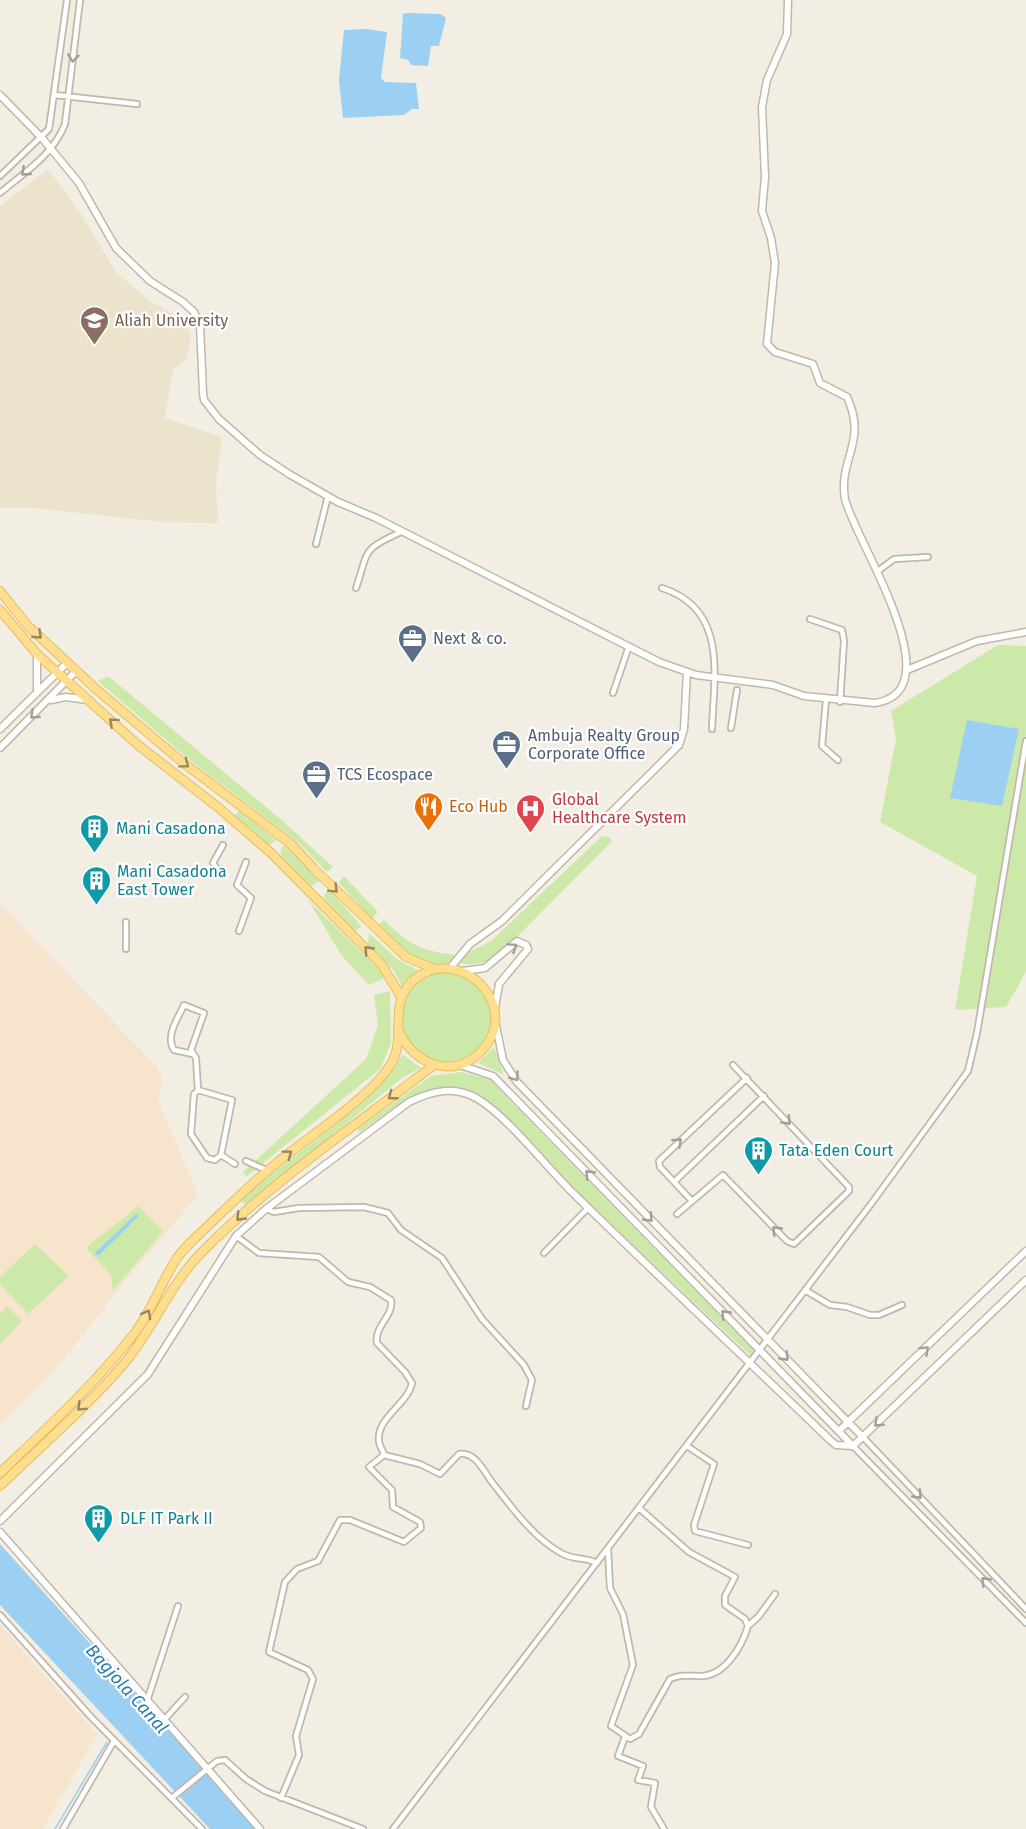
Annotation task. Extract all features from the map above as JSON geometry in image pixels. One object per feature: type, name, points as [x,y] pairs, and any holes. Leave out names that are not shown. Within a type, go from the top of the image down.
[{"type":"main road","points":[[0,591],[28,626],[76,671],[181,761],[291,844],[406,957],[436,969]]},
{"type":"main road","points":[[0,610],[37,654],[138,745],[272,853],[382,964],[401,997]]},
{"type":"main road","points":[[0,1473],[112,1360],[135,1332],[186,1246],[266,1170],[377,1081],[391,1065],[398,1051],[397,1018],[401,997],[415,979],[436,969],[450,968],[463,971],[483,985],[495,1008],[495,1023],[487,1044],[470,1060],[459,1065],[434,1065],[411,1052],[398,1029]]},
{"type":"main road","points":[[0,1486],[122,1366],[145,1338],[176,1281],[202,1252],[259,1198],[434,1065]]},
{"type":"street","points":[[0,176],[49,129],[67,0]]},
{"type":"street","points":[[0,193],[51,150],[64,124],[80,0]]},
{"type":"street","points":[[0,95],[42,138],[79,183],[116,248],[150,281],[183,302],[194,312],[200,325],[202,393],[219,419],[260,455],[328,496],[629,646],[687,672],[737,686],[773,685],[804,696],[826,700],[885,701],[898,691],[907,670],[897,622],[878,572],[846,501],[845,477],[856,431],[855,417],[848,399],[820,383],[813,364],[775,352],[767,344],[775,263],[771,238],[762,211],[765,177],[762,107],[767,80],[787,34],[788,0]]},
{"type":"street","points":[[55,95],[137,104]]},
{"type":"street","points":[[316,544],[328,496]]},
{"type":"street","points":[[356,588],[368,551],[376,543],[398,530]]},
{"type":"street","points":[[878,572],[894,559],[928,557]]},
{"type":"street","points":[[662,588],[677,592],[690,602],[702,617],[712,636],[716,653],[711,678],[712,729]]},
{"type":"street","points":[[810,619],[842,630],[844,641],[840,702]]},
{"type":"street","points":[[907,670],[977,641],[1026,632]]},
{"type":"street","points":[[613,693],[629,646]]},
{"type":"street","points":[[37,654],[37,693]]},
{"type":"street","points":[[0,729],[67,663]]},
{"type":"street","points":[[0,748],[68,682],[76,671]]},
{"type":"street","points":[[450,968],[470,944],[502,921],[679,745],[684,729],[687,672]]},
{"type":"street","points":[[731,728],[737,686]]},
{"type":"street","points":[[49,700],[66,697],[88,700]]},
{"type":"street","points":[[826,700],[822,746],[838,760]]},
{"type":"street","points":[[393,1829],[760,1350],[971,1066],[1026,741]]},
{"type":"street","points":[[218,870],[213,863],[223,845]]},
{"type":"street","points":[[239,931],[251,898],[237,885],[246,862]]},
{"type":"street","points":[[126,922],[126,949]]},
{"type":"street","points":[[463,971],[485,968],[518,941],[526,945],[528,949],[499,984],[495,1008]]},
{"type":"street","points":[[193,1054],[174,1050],[171,1047],[171,1034],[184,1005],[204,1013],[191,1050],[193,1054],[198,1090]]},
{"type":"street","points":[[495,1023],[503,1060],[518,1082],[1026,1608]]},
{"type":"street","points":[[459,1065],[493,1076],[1026,1623]]},
{"type":"street","points":[[677,1214],[724,1175],[787,1241],[794,1244],[848,1193],[849,1188],[733,1065]]},
{"type":"street","points":[[692,1202],[660,1167],[661,1158],[747,1078]]},
{"type":"street","points":[[0,1521],[148,1374],[236,1236],[266,1209],[358,1139],[409,1102],[429,1092],[448,1089],[464,1093],[478,1099],[500,1118],[588,1208],[836,1445],[853,1446],[1026,1280]]},
{"type":"street","points":[[198,1090],[231,1099],[221,1155],[215,1160],[207,1158],[191,1134],[194,1094],[198,1090]]},
{"type":"street","points":[[674,1182],[764,1096]]},
{"type":"street","points":[[350,1128],[358,1139]]},
{"type":"street","points":[[221,1155],[235,1164]]},
{"type":"street","points":[[246,1161],[266,1170]]},
{"type":"street","points":[[266,1209],[274,1212],[299,1208],[364,1207],[388,1213],[401,1230],[442,1258],[482,1319],[524,1365],[532,1386],[526,1406]]},
{"type":"street","points":[[544,1253],[588,1208]]},
{"type":"street","points":[[236,1236],[259,1253],[319,1257],[348,1282],[366,1285],[391,1300],[391,1308],[378,1332],[377,1343],[412,1383],[409,1391],[380,1430],[379,1441],[384,1455]]},
{"type":"street","points":[[839,1431],[1026,1251]]},
{"type":"street","points":[[805,1290],[830,1305],[847,1307],[870,1315],[879,1315],[902,1305]]},
{"type":"street","points":[[687,1446],[714,1464],[694,1525],[695,1531],[748,1545]]},
{"type":"street","points":[[281,1798],[299,1755],[296,1736],[313,1680],[308,1670],[269,1652],[285,1582],[297,1569],[318,1561],[340,1520],[351,1520],[404,1542],[421,1528],[420,1522],[393,1507],[392,1490],[370,1470],[371,1464],[384,1455],[420,1464],[440,1474],[459,1454],[468,1455],[479,1463],[514,1511],[550,1546],[562,1554],[597,1563]]},
{"type":"street","points":[[639,1508],[689,1552],[734,1576],[725,1596],[725,1605],[745,1619],[748,1626]]},
{"type":"street","points":[[0,1532],[260,1829]]},
{"type":"street","points":[[608,1549],[610,1588],[623,1614],[633,1658],[631,1677],[611,1722],[613,1729],[625,1737],[634,1738],[639,1734],[670,1679],[708,1675],[722,1669],[748,1626],[775,1594]]},
{"type":"street","points":[[147,1701],[178,1606]]},
{"type":"street","points":[[0,1615],[114,1741],[173,1797],[202,1829]]},
{"type":"street","points":[[164,1720],[185,1697]]},
{"type":"street","points":[[625,1737],[618,1756],[643,1766],[638,1780],[655,1783],[651,1807],[663,1829]]},
{"type":"street","points":[[63,1829],[114,1741]]},
{"type":"street","points":[[173,1797],[217,1761],[225,1760],[255,1785],[281,1798],[363,1829]]},
{"type":"shaded area","name":"Aliah University","points":[[48,169],[82,215],[115,271],[148,300],[180,318],[191,334],[187,359],[173,369],[165,418],[222,437],[216,484],[218,523],[164,522],[33,508],[0,508],[0,206]]},
{"type":"shaded area","points":[[0,903],[156,1066],[163,1079],[158,1100],[198,1195],[130,1275],[60,1364],[0,1424]]},
{"type":"shaded area","points":[[0,1625],[97,1735],[43,1829],[0,1829]]},
{"type":"green space","points":[[998,645],[1026,646],[1026,972],[1006,1007],[955,1010],[977,876],[880,822],[896,739],[891,711]]},
{"type":"green space","points":[[108,676],[283,821],[333,867],[327,872],[300,844],[186,757],[98,681]]},
{"type":"green space","points":[[239,811],[276,840],[269,846],[235,815]]},
{"type":"green space","points":[[602,836],[609,837],[612,841],[498,956],[479,963],[458,963],[467,953],[491,941]]},
{"type":"green space","points":[[284,845],[320,880],[311,886],[281,856]]},
{"type":"green space","points":[[344,876],[378,912],[372,919],[339,883]]},
{"type":"green space","points":[[329,889],[362,927],[354,931],[323,897]]},
{"type":"green space","points":[[308,900],[383,974],[384,978],[369,985],[342,956]]},
{"type":"green space","points":[[384,920],[409,941],[424,949],[457,955],[447,963],[437,965],[426,963],[405,950],[379,925]]},
{"type":"green space","points":[[369,933],[398,960],[419,971],[402,987],[394,971],[368,943]]},
{"type":"green space","points":[[446,972],[463,976],[478,985],[487,1000],[491,1017],[487,1034],[478,1049],[463,1058],[446,1062],[429,1058],[414,1049],[405,1034],[401,1017],[405,1000],[414,985],[429,976]]},
{"type":"green space","points":[[390,991],[391,1043],[380,1069],[246,1177],[243,1172],[366,1059],[378,1025],[374,995]]},
{"type":"green space","points":[[494,1047],[504,1075],[478,1063]]},
{"type":"green space","points":[[402,1054],[421,1068],[403,1077],[246,1206],[240,1199],[354,1109],[376,1089]]},
{"type":"green space","points":[[461,1072],[489,1079],[755,1352],[751,1356],[580,1195],[491,1105],[472,1094],[454,1089],[438,1089],[422,1093],[407,1100],[360,1132],[357,1129],[431,1076]]},
{"type":"green space","points":[[138,1206],[163,1231],[113,1291],[111,1275],[86,1248]]},
{"type":"green space","points":[[35,1244],[69,1276],[28,1314],[0,1284],[0,1277]]},
{"type":"green space","points":[[7,1306],[22,1321],[0,1344],[0,1314]]},
{"type":"water","points":[[403,14],[440,14],[446,18],[439,46],[431,46],[428,66],[411,65],[408,60],[400,58]]},
{"type":"water","points":[[367,29],[387,32],[381,78],[385,82],[416,83],[419,109],[412,109],[404,115],[343,118],[339,80],[344,30]]},
{"type":"water","points":[[967,720],[1019,729],[1002,806],[950,798]]},
{"type":"water","points":[[136,1214],[139,1216],[98,1256],[95,1253]]},
{"type":"water","name":"Bagjola Canal","points":[[0,1544],[258,1829],[210,1829],[0,1605]]},
{"type":"waterway","points":[[55,1829],[107,1742]]},
{"type":"place","name":"Aliah University","points":[[94,346]]},
{"type":"place","name":"Next & co.","points":[[412,664]]},
{"type":"place","name":"Ambuja Realty Group Corporate Office","points":[[507,770]]},
{"type":"place","name":"TCS Ecospace","points":[[316,800]]},
{"type":"place","name":"Eco Hub","points":[[428,832]]},
{"type":"place","name":"Global Healthcare System","points":[[531,834]]},
{"type":"place","name":"Mani Casadona","points":[[95,854]]},
{"type":"place","name":"Mani Casadona East Tower","points":[[96,906]]},
{"type":"place","name":"Tata Eden Court","points":[[758,1176]]},
{"type":"place","name":"DLF IT Park II","points":[[99,1544]]}]
